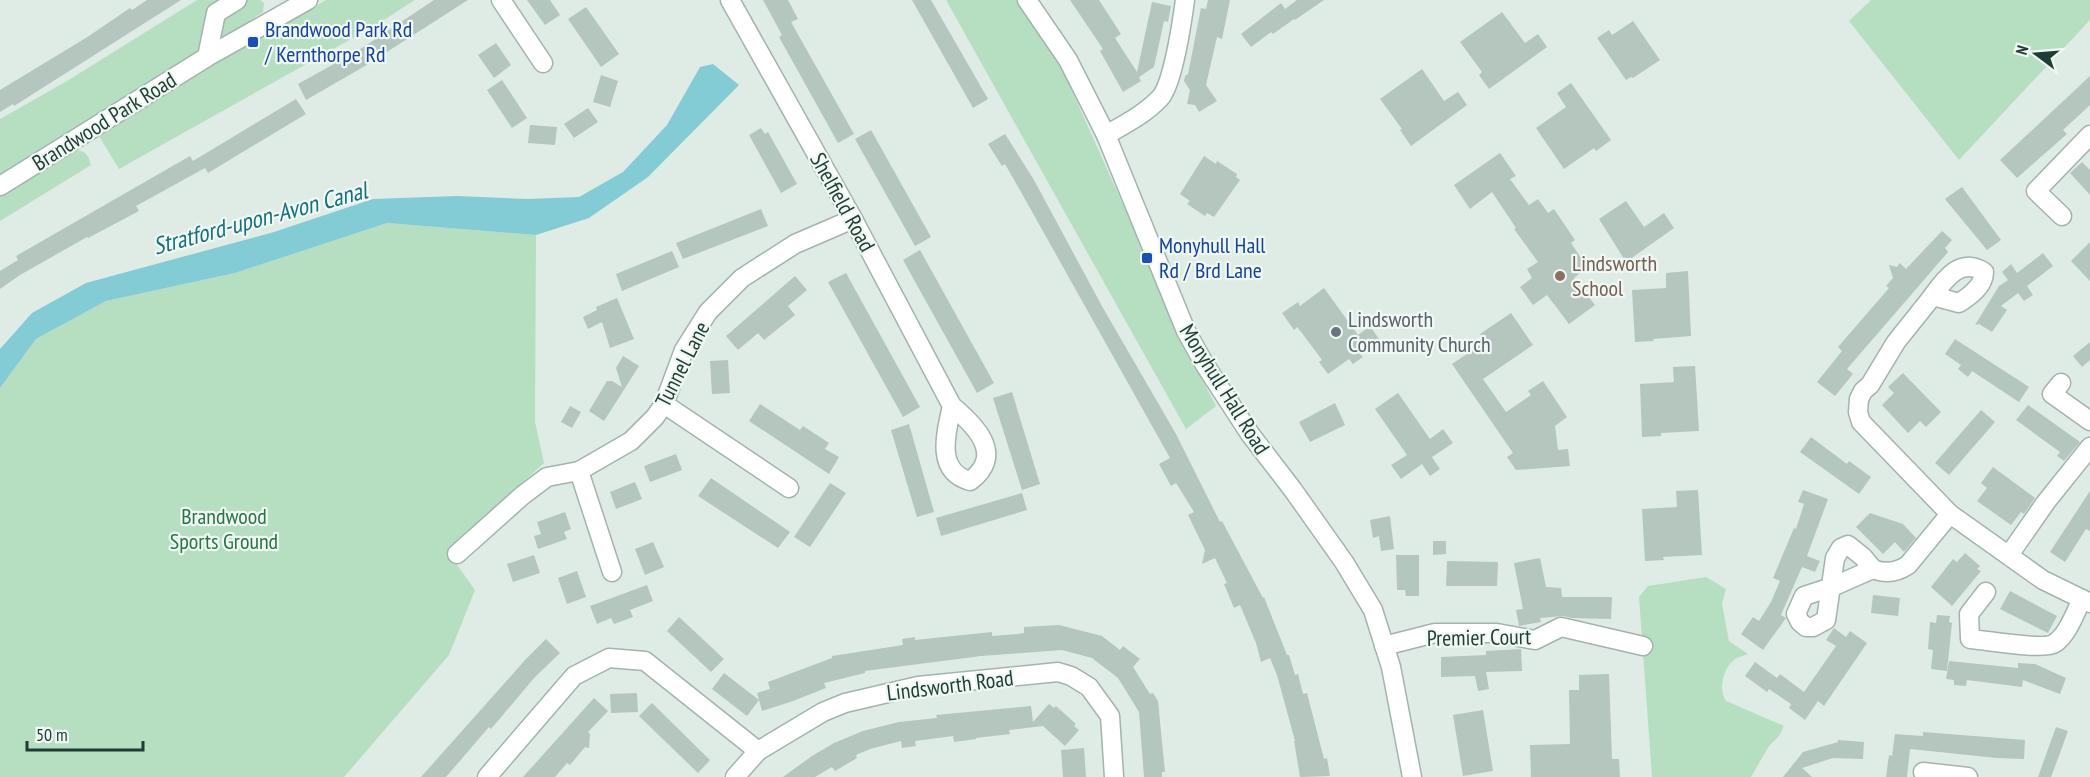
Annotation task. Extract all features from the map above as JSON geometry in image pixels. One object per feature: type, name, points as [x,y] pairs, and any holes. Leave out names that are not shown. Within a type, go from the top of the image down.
[{"type":"street","points":[[207,57],[216,13],[237,0]]},
{"type":"street","name":"Brandwood Park Road","points":[[0,186],[207,57],[281,6],[308,0]]},
{"type":"street","points":[[501,0],[543,63]]},
{"type":"street","name":"Shelfield Road","points":[[730,0],[853,219],[952,406]]},
{"type":"street","name":"Monyhull Hall Road","points":[[1028,0],[1068,60],[1106,135],[1186,331],[1205,365],[1250,434],[1293,490],[1361,587],[1373,610],[1402,715],[1412,777]]},
{"type":"street","points":[[1106,135],[1147,111],[1162,96],[1169,81],[1185,0]]},
{"type":"street","points":[[2062,216],[2036,191],[2090,135]]},
{"type":"street","name":"Tunnel Lane","points":[[457,554],[523,495],[547,477],[579,471],[631,441],[655,417],[663,404],[684,350],[708,312],[742,278],[795,244],[853,219]]},
{"type":"street","points":[[1933,296],[1959,303],[1979,286],[1984,278],[1984,272],[1970,267],[1956,269],[1933,296],[1896,342],[1870,384],[1863,390],[1859,399],[1858,412],[1861,422],[1950,514],[2043,580],[2086,601],[2062,636],[2049,646],[1970,639],[1970,614],[1986,592]]},
{"type":"street","points":[[2061,383],[2052,394],[2090,420]]},
{"type":"street","points":[[663,404],[789,488]]},
{"type":"street","points":[[2009,555],[2046,502],[2090,447]]},
{"type":"street","points":[[579,471],[612,572]]},
{"type":"street","points":[[1873,569],[1832,587],[1835,558],[1841,548],[1848,545],[1873,569],[1883,573],[1900,570],[1908,566],[1950,514]]},
{"type":"street","name":"Premier Court","points":[[1384,646],[1435,633],[1497,633],[1535,639],[1561,627],[1643,646]]},
{"type":"street","points":[[487,777],[574,676],[609,658],[645,661],[758,751]]},
{"type":"street","name":"Lindsworth Road","points":[[735,777],[758,751],[823,712],[845,704],[882,693],[918,686],[1058,672],[1071,676],[1089,687],[1110,716],[1114,777]]},
{"type":"street","points":[[1923,772],[1968,777]]},
{"type":"green space","points":[[197,0],[220,0],[210,10],[197,52],[0,174],[0,119],[67,81]]},
{"type":"green space","points":[[247,0],[260,0],[264,3],[263,12],[221,40],[217,37],[221,16]]},
{"type":"green space","points":[[326,0],[415,0],[376,25],[119,169],[99,136],[210,67]]},
{"type":"green space","points":[[946,0],[1016,0],[1064,73],[1193,361],[1216,406],[1186,429]]},
{"type":"green space","points":[[1871,0],[2090,0],[2090,20],[1959,160],[1849,21]]},
{"type":"green space","points":[[76,150],[86,154],[91,165],[0,221],[0,197]]},
{"type":"green space","name":"Brandwood Sports Ground","points":[[387,223],[536,235],[535,422],[544,463],[447,551],[475,590],[449,655],[344,777],[0,777],[0,388],[36,339],[106,301],[235,273]]},
{"type":"green space","points":[[1706,577],[1726,589],[1722,604],[1729,641],[1748,654],[1735,659],[1727,668],[1722,685],[1726,701],[1784,726],[1751,777],[1652,777],[1639,597],[1648,586]]},
{"type":"water","points":[[713,64],[739,85],[648,177],[589,218],[536,235],[387,223],[235,273],[106,301],[36,339],[0,388],[0,349],[32,313],[86,283],[274,232],[373,199],[457,196],[528,199],[579,197],[623,172],[667,125],[700,67]]},
{"type":"building","points":[[147,0],[181,0],[14,106],[13,104],[0,112],[0,90],[89,36],[130,8],[132,10]]},
{"type":"building","points":[[434,0],[468,0],[365,66],[306,100],[298,84],[359,50]]},
{"type":"building","points":[[527,0],[550,0],[560,15],[545,25]]},
{"type":"building","points":[[763,0],[788,0],[798,19],[791,22],[854,134],[838,143],[779,37],[782,35]]},
{"type":"building","points":[[912,0],[931,0],[988,99],[973,108]]},
{"type":"building","points":[[1070,0],[1099,0],[1121,34],[1115,38],[1137,72],[1152,2],[1171,6],[1168,22],[1164,21],[1154,67],[1139,77],[1141,81],[1123,92],[1100,51],[1103,49]]},
{"type":"building","points":[[1208,0],[1230,0],[1222,39],[1217,37],[1206,85],[1217,101],[1199,112],[1195,105],[1187,104],[1190,90],[1184,81],[1188,74],[1201,8],[1206,9]]},
{"type":"building","points":[[1297,0],[1324,0],[1251,47],[1241,34],[1281,3],[1285,9]]},
{"type":"building","points":[[586,7],[619,54],[601,67],[568,19]]},
{"type":"building","points":[[1502,12],[1525,43],[1538,34],[1547,47],[1489,89],[1479,75],[1482,72],[1460,42]]},
{"type":"building","points":[[1633,21],[1660,60],[1633,78],[1626,80],[1597,38],[1609,30],[1612,35]]},
{"type":"building","points":[[496,43],[511,65],[494,78],[478,55]]},
{"type":"building","points":[[1422,69],[1444,101],[1458,92],[1467,105],[1411,146],[1400,130],[1402,129],[1380,99]]},
{"type":"building","points":[[601,75],[618,81],[610,107],[593,102]]},
{"type":"building","points":[[2090,76],[2090,105],[2063,130],[2067,134],[2017,178],[2000,160]]},
{"type":"building","points":[[502,80],[527,118],[512,128],[487,90]]},
{"type":"building","points":[[1571,83],[1611,140],[1596,151],[1594,148],[1564,169],[1536,128],[1566,107],[1557,93]]},
{"type":"building","points":[[296,99],[306,114],[208,173],[205,168],[136,206],[139,211],[87,237],[0,289],[0,271],[18,260],[16,256],[190,156],[193,161]]},
{"type":"building","points":[[588,108],[598,122],[574,138],[564,124]]},
{"type":"building","points":[[530,125],[557,127],[555,145],[528,143]]},
{"type":"building","points":[[761,128],[765,134],[768,132],[797,184],[781,193],[749,135]]},
{"type":"building","points":[[871,130],[931,237],[915,246],[855,139]]},
{"type":"building","points":[[1005,134],[1034,180],[1103,308],[1176,434],[1220,522],[1222,521],[1264,597],[1287,655],[1289,655],[1295,675],[1298,674],[1303,694],[1307,693],[1324,759],[1327,758],[1330,776],[1300,777],[1295,741],[1270,658],[1261,662],[1256,643],[1240,605],[1234,608],[1224,584],[1227,583],[1215,558],[1202,564],[1205,550],[1188,515],[1194,512],[1176,483],[1171,486],[1159,464],[1170,458],[1005,164],[1002,166],[988,144]]},
{"type":"building","points":[[1500,153],[1516,176],[1510,179],[1529,205],[1538,199],[1548,213],[1554,209],[1575,240],[1571,243],[1587,267],[1574,278],[1595,305],[1569,324],[1547,295],[1533,305],[1520,287],[1532,278],[1527,269],[1538,262],[1514,229],[1516,228],[1492,192],[1470,209],[1454,185]]},
{"type":"building","points":[[1204,156],[1216,164],[1217,161],[1237,174],[1236,177],[1240,180],[1214,217],[1207,213],[1205,216],[1187,204],[1190,201],[1180,194]]},
{"type":"building","points":[[2082,162],[2090,170],[2090,195],[2070,173]]},
{"type":"building","points":[[1962,187],[2001,240],[1987,250],[1945,199]]},
{"type":"building","points":[[1626,201],[1644,227],[1664,213],[1674,228],[1626,262],[1599,219]]},
{"type":"building","points":[[761,209],[768,226],[683,259],[676,243]]},
{"type":"building","points":[[1942,231],[1952,240],[1945,248],[1948,252],[1847,369],[1853,374],[1835,396],[1817,382],[1842,351],[1838,347],[1889,288],[1886,286],[1893,278],[1889,265],[1897,267],[1900,263],[1906,269]]},
{"type":"building","points":[[2090,242],[2090,281],[2071,261]]},
{"type":"building","points":[[920,250],[994,383],[977,393],[903,260]]},
{"type":"building","points":[[672,251],[679,267],[622,291],[616,274]]},
{"type":"building","points":[[2043,253],[2053,266],[2027,286],[2033,295],[2024,301],[2018,293],[2001,306],[2007,310],[1992,332],[1979,324],[1975,325],[1999,286],[2008,280],[2002,272],[2011,264],[2017,273]]},
{"type":"building","points":[[1688,271],[1691,336],[1635,342],[1632,290],[1666,288],[1666,273]]},
{"type":"building","points":[[846,273],[920,407],[903,417],[828,282]]},
{"type":"building","points":[[795,276],[807,290],[788,306],[795,315],[764,340],[758,333],[738,350],[726,336]]},
{"type":"building","name":"Lindsworth Community Church","points":[[1324,288],[1358,335],[1370,326],[1379,339],[1359,353],[1363,357],[1353,364],[1349,359],[1328,374],[1319,362],[1322,360],[1302,333],[1297,327],[1294,330],[1282,313],[1298,302],[1300,306]]},
{"type":"building","points":[[617,298],[634,339],[610,348],[602,322],[588,329],[583,317],[597,310],[596,307]]},
{"type":"building","points":[[1511,313],[1533,345],[1483,379],[1506,412],[1531,395],[1528,391],[1543,381],[1567,417],[1555,426],[1558,450],[1568,449],[1570,466],[1516,470],[1507,457],[1513,453],[1452,364],[1485,342],[1480,334]]},
{"type":"building","points":[[1955,339],[2029,387],[2019,402],[1972,371],[1968,377],[1958,369],[1961,365],[1945,354]]},
{"type":"building","points":[[2090,342],[2090,360],[2082,367],[2073,356]]},
{"type":"building","points":[[623,356],[639,366],[604,421],[589,411],[607,381],[612,381],[622,387],[616,368]]},
{"type":"building","points":[[728,360],[730,393],[712,394],[710,361]]},
{"type":"building","points":[[1695,366],[1699,431],[1661,433],[1661,436],[1642,437],[1640,384],[1674,382],[1673,367]]},
{"type":"building","points":[[1903,373],[1941,412],[1926,427],[1920,421],[1908,433],[1882,405],[1894,393],[1888,387]]},
{"type":"building","points":[[1012,392],[1040,484],[1022,490],[993,398]]},
{"type":"building","points":[[1398,393],[1430,439],[1443,429],[1453,443],[1432,457],[1440,469],[1430,476],[1422,464],[1401,479],[1391,465],[1407,455],[1375,409]]},
{"type":"building","points":[[1335,403],[1345,425],[1310,442],[1299,422]]},
{"type":"building","points":[[760,404],[800,430],[803,426],[829,443],[825,449],[839,457],[829,474],[749,421]]},
{"type":"building","points":[[2028,405],[2080,442],[2064,461],[2057,456],[2060,452],[2016,420]]},
{"type":"building","points":[[570,406],[581,412],[572,428],[561,422]]},
{"type":"building","points":[[1981,410],[1995,422],[1949,475],[1935,463]]},
{"type":"building","points":[[909,424],[934,512],[917,517],[891,430]]},
{"type":"building","points":[[1811,437],[1847,464],[1849,461],[1871,477],[1859,494],[1800,452]]},
{"type":"building","points":[[676,454],[682,470],[650,482],[644,466]]},
{"type":"building","points":[[1993,467],[2035,498],[2024,514],[2021,512],[2011,525],[1977,501],[1987,488],[1981,483]]},
{"type":"building","points":[[711,478],[790,532],[778,548],[698,496]]},
{"type":"building","points":[[635,482],[642,499],[616,509],[610,492]]},
{"type":"building","points":[[830,483],[846,493],[810,547],[794,537]]},
{"type":"building","points":[[1698,490],[1702,555],[1663,557],[1664,560],[1645,561],[1642,509],[1677,507],[1676,491]]},
{"type":"building","points":[[1803,490],[1828,499],[1807,556],[1820,561],[1815,572],[1802,567],[1781,615],[1786,618],[1763,650],[1741,634],[1753,617],[1759,621],[1771,602],[1780,581],[1773,578],[1794,528],[1796,529],[1804,504],[1798,502]]},
{"type":"building","points":[[2090,491],[2090,531],[2086,529],[2065,562],[2050,552]]},
{"type":"building","points":[[1022,493],[1027,510],[941,536],[936,518]]},
{"type":"building","points":[[565,512],[571,529],[564,532],[567,539],[538,549],[534,536],[541,534],[537,522]]},
{"type":"building","points":[[1870,513],[1903,524],[1916,538],[1904,552],[1895,542],[1883,554],[1856,527]]},
{"type":"building","points":[[1390,516],[1394,549],[1381,551],[1379,536],[1373,538],[1370,520]]},
{"type":"building","points":[[1433,541],[1446,541],[1446,554],[1433,555]]},
{"type":"building","points":[[653,542],[664,567],[645,575],[635,549]]},
{"type":"building","points":[[1965,553],[1980,566],[1977,569],[1981,571],[1952,606],[1931,587],[1953,559],[1957,562]]},
{"type":"building","points":[[534,555],[540,573],[513,582],[507,564]]},
{"type":"building","points":[[1396,555],[1419,555],[1419,596],[1406,596],[1405,590],[1397,590]]},
{"type":"building","points":[[1540,558],[1546,587],[1561,588],[1562,597],[1612,597],[1611,619],[1563,616],[1540,618],[1541,622],[1519,626],[1516,610],[1523,609],[1514,563]]},
{"type":"building","points":[[1447,561],[1498,562],[1497,586],[1446,586]]},
{"type":"building","points":[[577,571],[586,597],[567,604],[558,578]]},
{"type":"building","points":[[647,585],[653,601],[630,610],[633,617],[614,624],[611,618],[597,624],[590,606]]},
{"type":"building","points":[[2010,591],[2057,616],[2048,633],[2000,609]]},
{"type":"building","points":[[1873,595],[1900,598],[1898,616],[1871,613]]},
{"type":"building","points":[[1937,615],[1950,616],[1949,622],[1952,623],[1947,671],[1931,669],[1933,650],[1928,649],[1930,622],[1936,623]]},
{"type":"building","points":[[679,617],[724,659],[711,672],[667,631]]},
{"type":"building","points":[[1059,625],[1102,636],[1120,650],[1123,646],[1140,659],[1133,667],[1150,694],[1153,693],[1158,701],[1165,772],[1162,772],[1162,777],[1144,777],[1139,712],[1118,678],[1092,658],[1062,650],[981,656],[865,671],[865,673],[824,683],[826,688],[762,711],[757,693],[770,689],[768,682],[832,658],[832,656],[903,645],[902,639],[915,637],[915,640],[992,632],[992,636],[1018,634],[1024,633],[1024,627]]},
{"type":"building","points":[[1834,628],[1846,637],[1850,631],[1867,643],[1824,706],[1818,701],[1805,720],[1789,708],[1791,704],[1769,689],[1767,692],[1745,676],[1755,662],[1777,678],[1780,674],[1804,692],[1836,646],[1826,640]]},
{"type":"building","points":[[546,639],[560,653],[535,677],[491,729],[489,727],[446,777],[421,777],[526,659]]},
{"type":"building","points":[[1521,649],[1522,671],[1486,672],[1489,689],[1478,691],[1475,676],[1441,677],[1441,657],[1486,655],[1486,651]]},
{"type":"building","points":[[1949,661],[2018,668],[2018,663],[2035,664],[2066,678],[2060,694],[2023,680],[2022,687],[1967,680],[1966,686],[1954,685],[1954,680],[1946,679]]},
{"type":"building","points":[[724,673],[759,700],[747,716],[712,689]]},
{"type":"building","points":[[1609,674],[1612,759],[1619,759],[1620,777],[1531,777],[1530,745],[1570,744],[1569,690],[1579,690],[1579,675]]},
{"type":"building","points":[[637,693],[638,712],[611,713],[610,694]]},
{"type":"building","points":[[594,698],[608,711],[588,732],[590,734],[589,748],[585,747],[570,765],[567,763],[555,777],[523,777]]},
{"type":"building","points":[[652,703],[710,760],[698,773],[639,716]]},
{"type":"building","points":[[1049,704],[1054,708],[1056,706],[1076,724],[1074,726],[1079,730],[1065,746],[1043,726],[1009,730],[1010,734],[954,742],[953,736],[915,741],[916,746],[902,748],[901,741],[856,755],[857,758],[835,771],[832,767],[815,777],[783,777],[834,743],[863,731],[899,722],[937,718],[936,715],[1031,706],[1033,722]]},
{"type":"building","points":[[1483,710],[1493,771],[1463,776],[1453,715]]},
{"type":"building","points":[[2056,727],[2068,731],[2051,777],[2038,777]]},
{"type":"building","points":[[1923,732],[2025,740],[2024,759],[1910,749],[1907,777],[1886,777],[1895,734],[1923,736]]},
{"type":"building","points":[[1838,740],[1864,742],[1863,759],[1833,758],[1802,768],[1812,777],[1783,777],[1803,752],[1838,742]]},
{"type":"building","points":[[1084,748],[1086,777],[1063,777],[1061,750]]},
{"type":"place","name":"Brandwood Park Rd / Kernthorpe Rd","points":[[253,42]]},
{"type":"place","name":"Monyhull Hall Rd / Brd Lane","points":[[1147,258]]},
{"type":"place","name":"Lindsworth School","points":[[1560,276]]},
{"type":"place","name":"Lindsworth Community Church","points":[[1336,332]]},
{"type":"water label","name":"Stratford-upon-Avon Canal","points":[[260,218]]}]
